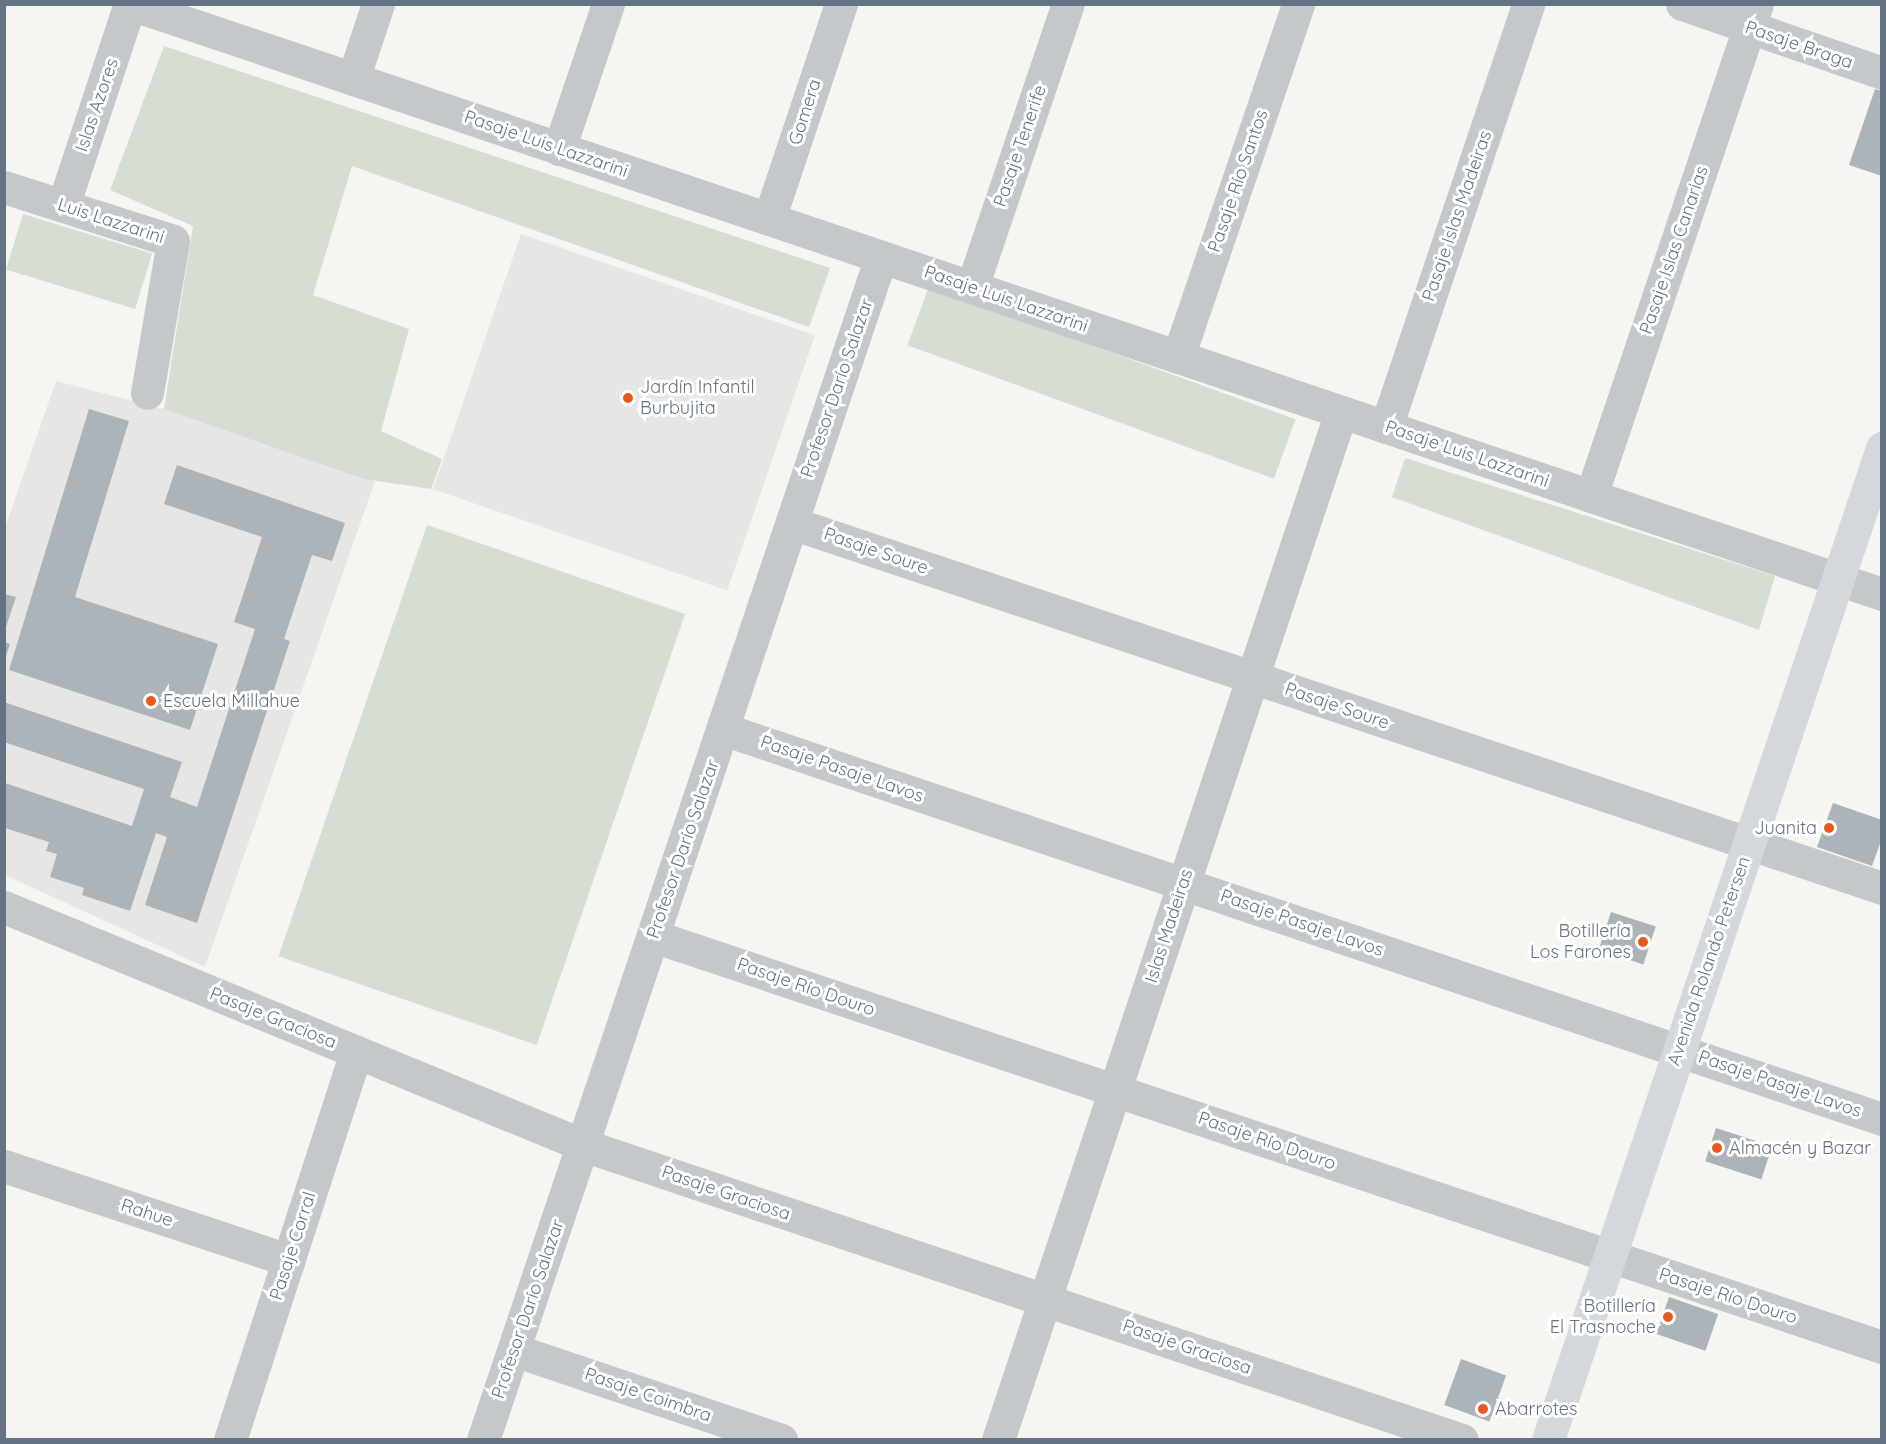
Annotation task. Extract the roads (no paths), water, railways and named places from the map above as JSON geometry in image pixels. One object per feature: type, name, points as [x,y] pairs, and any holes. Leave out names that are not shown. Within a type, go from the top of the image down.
[{"type":"street","name":"Pasaje Luis Lazzarini","points":[[131,4],[1881,594]]},
{"type":"street","name":"Islas Azores","points":[[63,206],[131,4]]},
{"type":"street","points":[[353,79],[378,4]]},
{"type":"street","points":[[559,148],[608,4]]},
{"type":"street","name":"Gomera","points":[[769,219],[841,4]]},
{"type":"street","name":"Pasaje Tenerife","points":[[972,288],[1068,4]]},
{"type":"street","name":"Pasaje Río Santos","points":[[1178,357],[1298,4]]},
{"type":"street","name":"Pasaje Islas Madeiras","points":[[1386,427],[1528,4]]},
{"type":"street","name":"Pasaje Braga","points":[[1682,4],[1753,16],[1881,73]]},
{"type":"street","name":"Pasaje Islas Canarias","points":[[1591,496],[1753,16]]},
{"type":"street","name":"Luis Lazzarini","points":[[4,187],[174,241],[147,393]]},
{"type":"street","name":"Profesor Darío Salazar","points":[[483,1440],[881,257]]},
{"type":"street","name":"Islas Madeiras","points":[[998,1440],[1341,412]]},
{"type":"street","name":"Avenida Rolando Petersen","points":[[1548,1440],[1881,448]]},
{"type":"street","name":"Pasaje Soure","points":[[792,523],[1881,888]]},
{"type":"street","name":"Pasaje Pasaje Lavos","points":[[723,729],[1881,1119]]},
{"type":"street","name":"Pasaje Graciosa","points":[[4,907],[583,1145],[1462,1440]]},
{"type":"street","name":"Pasaje Río Douro","points":[[653,936],[1881,1347]]},
{"type":"street","name":"Pasaje Corral","points":[[230,1440],[356,1052]]},
{"type":"street","name":"Rahue","points":[[4,1166],[289,1260]]},
{"type":"street","name":"Pasaje Coimbra","points":[[514,1350],[781,1440]]},
{"type":"place","name":"Jardín Infantil Burbujita","points":[[628,398]]},
{"type":"place","name":"Escuela Millahue","points":[[151,701]]},
{"type":"place","name":"Juanita","points":[[1829,828]]},
{"type":"place","name":"Botillería Los Farones","points":[[1643,942]]},
{"type":"place","name":"Almacén y Bazar","points":[[1717,1148]]},
{"type":"place","name":"Botillería El Trasnoche","points":[[1668,1317]]},
{"type":"place","name":"Abarrotes","points":[[1483,1409]]}]
